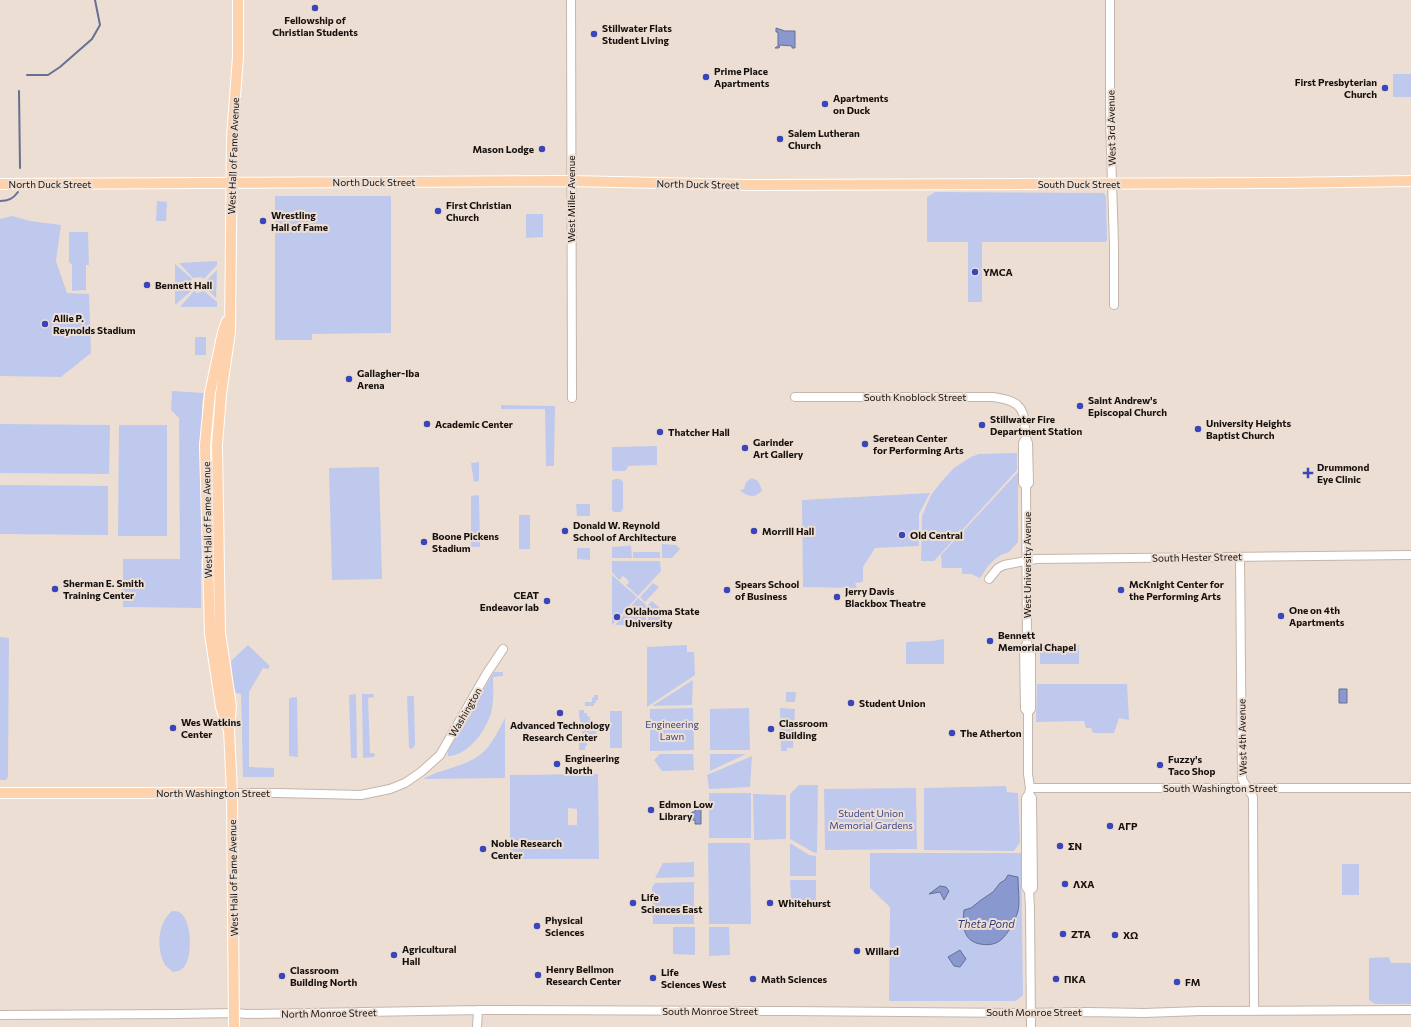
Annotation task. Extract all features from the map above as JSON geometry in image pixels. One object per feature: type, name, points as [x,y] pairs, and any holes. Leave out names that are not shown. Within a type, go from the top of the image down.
[{"type":"main road","name":"West Hall of Fame Avenue","points":[[234,1027],[232,793],[229,729],[221,707],[210,634],[205,444],[210,393],[223,332],[230,311],[232,257],[232,137],[238,57],[238,0]]},
{"type":"main road","name":"North Duck Street","points":[[0,184],[571,181],[747,185]]},
{"type":"main road","name":"South Duck Street","points":[[747,185],[1411,181]]},
{"type":"main road","name":"North Washington Street","points":[[0,793],[232,793]]},
{"type":"street","name":"West Miller Avenue","points":[[571,0],[572,398]]},
{"type":"street","name":"West 3rd Avenue","points":[[1110,0],[1110,119],[1114,305]]},
{"type":"street","name":"South Knoblock Street","points":[[795,397],[993,396],[1005,398],[1017,404],[1022,410],[1025,418]]},
{"type":"street","name":"West University Avenue","points":[[1025,418],[1026,439],[1023,443],[1023,483],[1026,486],[1027,644],[1030,648],[1031,694],[1031,709],[1028,712],[1028,774],[1030,791],[1026,798],[1026,887],[1029,891],[1031,1027]]},
{"type":"street","name":"South Hester Street","points":[[989,579],[998,568],[1004,565],[1036,559],[1411,555]]},
{"type":"street","name":"West 4th Avenue","points":[[1240,557],[1242,779],[1253,797],[1254,1011]]},
{"type":"street","name":"Washington","points":[[421,772],[440,755],[503,648]]},
{"type":"street","name":"North Washington Street","points":[[232,793],[368,794],[390,789],[421,772]]},
{"type":"street","name":"South Washington Street","points":[[1030,791],[1247,788],[1411,788]]},
{"type":"street","name":"North Monroe Street","points":[[0,1015],[248,1014],[478,1010],[657,1011]]},
{"type":"street","points":[[477,1027],[478,1010]]},
{"type":"street","name":"South Monroe Street","points":[[657,1011],[1144,1013],[1200,1011],[1411,1010]]},
{"type":"green space","points":[[1393,74],[1411,74],[1411,97],[1393,97]]},
{"type":"green space","name":"YMCA","points":[[935,192],[1104,193],[1106,197],[1107,240],[1106,242],[982,242],[982,302],[968,302],[968,242],[927,242],[927,197]]},
{"type":"green space","points":[[275,196],[391,196],[391,333],[312,334],[312,340],[275,340]]},
{"type":"green space","points":[[157,201],[167,202],[166,221],[156,221]]},
{"type":"green space","points":[[526,214],[543,214],[543,237],[526,238]]},
{"type":"green space","name":"Allie P. Reynolds Stadium","points":[[12,216],[30,221],[61,225],[56,261],[67,293],[89,294],[91,353],[61,377],[0,376],[0,219]]},
{"type":"green space","points":[[69,232],[88,232],[89,265],[86,265],[86,290],[72,291],[72,265],[69,262]]},
{"type":"green space","points":[[217,261],[217,265],[204,279],[201,277],[193,278],[179,263]]},
{"type":"green space","points":[[175,264],[192,279],[189,287],[192,290],[175,305]]},
{"type":"green space","points":[[217,270],[216,298],[208,290],[209,284],[207,280]]},
{"type":"green space","points":[[194,291],[197,293],[204,291],[217,302],[217,307],[180,307]]},
{"type":"green space","points":[[195,337],[206,337],[206,355],[195,355]]},
{"type":"green space","points":[[172,391],[204,393],[202,404],[203,559],[201,559],[201,608],[123,607],[123,559],[180,559],[179,418],[171,410]]},
{"type":"green space","points":[[501,405],[555,406],[554,466],[546,466],[545,409],[501,409]]},
{"type":"green space","points":[[0,424],[110,425],[109,474],[0,473]]},
{"type":"green space","points":[[119,425],[167,425],[167,536],[118,536]]},
{"type":"green space","points":[[657,446],[657,465],[628,466],[625,471],[613,471],[612,447]]},
{"type":"green space","points":[[1017,453],[1017,470],[934,561],[921,561],[922,516],[931,495],[942,481],[954,468],[971,457],[979,454]]},
{"type":"green space","points":[[479,462],[479,481],[474,482],[471,463]]},
{"type":"green space","points":[[379,467],[382,579],[332,580],[329,468]]},
{"type":"green space","points":[[1018,472],[1018,542],[1009,552],[995,559],[980,578],[971,574],[962,574],[962,568],[942,568],[941,555]]},
{"type":"green space","points":[[752,478],[758,481],[762,490],[754,496],[748,495],[740,490],[744,489],[746,482]]},
{"type":"green space","points":[[615,479],[620,479],[623,482],[623,509],[621,512],[612,511],[612,481]]},
{"type":"green space","points":[[0,485],[108,486],[108,535],[0,534]]},
{"type":"green space","points":[[930,493],[919,514],[919,546],[875,548],[863,567],[863,582],[855,583],[857,588],[803,587],[802,500]]},
{"type":"green space","points":[[479,495],[480,547],[471,547],[471,496]]},
{"type":"green space","points":[[576,504],[590,504],[590,516],[577,516]]},
{"type":"green space","points":[[519,515],[530,515],[530,549],[519,549]]},
{"type":"green space","points":[[662,544],[676,545],[680,549],[672,558],[662,558]]},
{"type":"green space","points":[[630,545],[632,558],[612,558],[612,547]]},
{"type":"green space","points":[[577,548],[590,548],[590,560],[577,559]]},
{"type":"green space","points":[[633,552],[660,552],[660,558],[633,558]]},
{"type":"green space","points":[[612,561],[660,561],[661,571],[638,596],[626,585],[629,583],[628,580],[623,576],[619,580],[612,572]]},
{"type":"green space","points":[[612,575],[637,597],[612,625]]},
{"type":"green space","points":[[653,583],[659,587],[645,602],[640,597]]},
{"type":"green space","points":[[638,598],[646,605],[646,625],[615,625]]},
{"type":"green space","points":[[652,601],[660,608],[660,624],[648,625],[648,605]]},
{"type":"green space","points":[[0,637],[9,638],[8,777],[6,780],[0,780]]},
{"type":"green space","points":[[944,639],[944,664],[906,664],[906,642]]},
{"type":"green space","points":[[248,645],[270,666],[268,669],[263,668],[249,692],[249,767],[273,768],[274,777],[243,777],[241,694],[236,693],[234,689],[231,661]]},
{"type":"green space","points":[[687,645],[687,652],[694,652],[695,675],[647,707],[647,647]]},
{"type":"green space","points":[[1058,645],[1079,645],[1079,664],[1040,664],[1040,648]]},
{"type":"green space","points":[[494,672],[503,672],[503,676],[493,677],[493,704],[487,724],[477,739],[470,746],[456,755],[448,756],[448,749]]},
{"type":"green space","points":[[693,680],[692,705],[652,706]]},
{"type":"green space","points":[[1037,684],[1127,684],[1129,720],[1119,718],[1114,733],[1093,733],[1091,728],[1086,728],[1084,721],[1036,722]]},
{"type":"green space","points":[[786,692],[796,692],[795,702],[786,702]]},
{"type":"green space","points":[[356,694],[357,758],[351,758],[349,695]]},
{"type":"green space","points":[[362,694],[374,695],[374,697],[368,698],[370,753],[374,753],[374,757],[363,758]]},
{"type":"green space","points":[[594,695],[598,695],[598,700],[594,703],[594,706],[585,706],[585,702],[592,702]]},
{"type":"green space","points":[[407,696],[414,697],[415,745],[412,749],[409,748]]},
{"type":"green space","points":[[297,697],[298,757],[289,756],[289,698]]},
{"type":"green space","name":"Engineering Lawn","points":[[693,708],[694,750],[650,751],[650,709]]},
{"type":"green space","name":"Engineering Lawn","points":[[749,708],[750,750],[710,750],[710,709]]},
{"type":"green space","points":[[780,708],[795,709],[793,748],[787,748],[787,751],[781,751]]},
{"type":"green space","points":[[579,710],[584,710],[584,713],[587,713],[587,716],[590,717],[590,720],[597,728],[596,734],[590,738],[590,743],[587,743],[585,750],[579,750],[579,741],[582,736]]},
{"type":"green space","points":[[610,711],[622,711],[622,748],[610,748]]},
{"type":"green space","points":[[505,718],[505,778],[423,779],[468,762],[481,754],[492,742]]},
{"type":"green space","points":[[660,754],[693,754],[694,770],[662,771],[654,760]]},
{"type":"green space","points":[[710,754],[746,754],[710,771]]},
{"type":"green space","points":[[752,756],[750,787],[709,789],[707,775]]},
{"type":"green space","points":[[598,774],[599,859],[510,859],[510,775]],"holes":[[[568,808],[577,809],[577,825],[568,825]]]},
{"type":"green space","points":[[799,785],[818,785],[817,853],[790,839],[790,794]]},
{"type":"green space","points":[[1006,786],[1007,792],[1018,793],[1020,842],[1014,851],[924,850],[924,788]]},
{"type":"green space","name":"Student Union Memorial Gardens","points":[[916,788],[917,849],[825,850],[824,789]]},
{"type":"green space","points":[[709,793],[751,793],[751,838],[709,838]]},
{"type":"green space","points":[[753,794],[786,795],[786,839],[754,840]]},
{"type":"green space","points":[[708,843],[750,843],[751,924],[709,924]]},
{"type":"green space","points":[[790,843],[809,855],[816,856],[816,876],[790,876]]},
{"type":"green space","points":[[870,853],[1021,853],[1023,995],[1016,1001],[889,1001],[890,907],[870,888]]},
{"type":"green space","points":[[694,862],[694,877],[655,878],[663,863]]},
{"type":"green space","points":[[1342,864],[1359,864],[1359,895],[1342,895]]},
{"type":"green space","points":[[790,880],[816,880],[816,900],[791,900]]},
{"type":"green space","points":[[694,882],[694,924],[653,924],[652,888],[655,883]]},
{"type":"green space","points":[[172,911],[178,912],[187,922],[190,938],[187,962],[182,969],[173,972],[164,963],[161,956],[159,942],[161,928],[167,916]]},
{"type":"green space","points":[[673,927],[695,927],[695,955],[673,954]]},
{"type":"green space","points":[[709,927],[729,927],[730,955],[709,956]]},
{"type":"green space","points":[[1389,957],[1391,963],[1411,963],[1411,1004],[1375,1004],[1369,1000],[1369,958]]},
{"type":"water","points":[[776,28],[785,31],[795,31],[795,48],[792,48],[792,46],[780,45],[779,48],[775,48],[778,46],[778,32],[776,32]]},
{"type":"water","points":[[1339,689],[1347,689],[1347,703],[1339,703]]},
{"type":"water","points":[[695,809],[701,809],[701,824],[695,824],[695,820],[692,820],[692,812],[695,812]]},
{"type":"water","name":"Theta Pond","points":[[1008,875],[1018,877],[1019,907],[1017,915],[1007,934],[1000,941],[986,945],[970,940],[964,927],[964,910],[971,908],[993,892]]},
{"type":"water","points":[[940,886],[946,887],[949,891],[944,900],[940,892],[929,894]]},
{"type":"water","points":[[960,950],[966,959],[960,967],[954,966],[948,957]]},
{"type":"waterway","points":[[27,75],[48,75],[60,67],[92,39],[100,25],[95,0]]},
{"type":"waterway","points":[[19,91],[20,168]]},
{"type":"waterway","points":[[0,201],[10,199],[18,192]]},
{"type":"place","name":"Fellowship of Christian Students","points":[[315,8]]},
{"type":"place","name":"Stillwater Flats Student Living","points":[[594,34]]},
{"type":"place","name":"Prime Place Apartments","points":[[706,77]]},
{"type":"place","name":"First Presbyterian Church","points":[[1385,88]]},
{"type":"place","name":"Apartments on Duck","points":[[825,104]]},
{"type":"place","name":"Salem Lutheran Church","points":[[780,139]]},
{"type":"place","name":"Mason Lodge","points":[[542,149]]},
{"type":"place","name":"First Christian Church","points":[[438,211]]},
{"type":"place","name":"Wrestling Hall of Fame","points":[[263,221]]},
{"type":"place","name":"YMCA","points":[[975,272]]},
{"type":"place","name":"Bennett Hall","points":[[147,285]]},
{"type":"place","name":"Allie P. Reynolds Stadium","points":[[45,324]]},
{"type":"place","name":"Gallagher-Iba Arena","points":[[349,379]]},
{"type":"place","name":"Saint Andrew's Episcopal Church","points":[[1080,406]]},
{"type":"place","name":"Academic Center","points":[[427,424]]},
{"type":"place","name":"Stillwater Fire Department Station","points":[[982,425]]},
{"type":"place","name":"University Heights Baptist Church","points":[[1198,429]]},
{"type":"place","name":"Thatcher Hall","points":[[660,432]]},
{"type":"place","name":"Seretean Center for Performing Arts","points":[[865,444]]},
{"type":"place","name":"Garinder Art Gallery","points":[[745,448]]},
{"type":"place","name":"Drummond Eye Clinic","points":[[1308,473]]},
{"type":"place","name":"Donald W. Reynold School of Architecture","points":[[565,531]]},
{"type":"place","name":"Morrill Hall","points":[[754,531]]},
{"type":"place","name":"Old Central","points":[[902,535]]},
{"type":"place","name":"Boone Pickens Stadium","points":[[424,542]]},
{"type":"place","name":"Sherman E. Smith Training Center","points":[[55,589]]},
{"type":"place","name":"Spears School of Business","points":[[727,590]]},
{"type":"place","name":"McKnight Center for the Performing Arts","points":[[1121,590]]},
{"type":"place","name":"Jerry Davis Blackbox Theatre","points":[[837,597]]},
{"type":"place","name":"CEAT Endeavor lab","points":[[547,601]]},
{"type":"place","name":"One on 4th Apartments","points":[[1281,616]]},
{"type":"place","name":"Oklahoma State University","points":[[617,617]]},
{"type":"place","name":"Bennett Memorial Chapel","points":[[990,641]]},
{"type":"place","name":"Student Union","points":[[851,703]]},
{"type":"place","name":"Advanced Technology Research Center","points":[[560,713]]},
{"type":"place","name":"Wes Watkins Center","points":[[173,728]]},
{"type":"place","name":"Classroom Building","points":[[771,729]]},
{"type":"place","name":"The Atherton","points":[[952,733]]},
{"type":"place","name":"Engineering North","points":[[557,764]]},
{"type":"place","name":"Fuzzy's Taco Shop","points":[[1160,765]]},
{"type":"place","name":"Edmon Low Library","points":[[651,810]]},
{"type":"place","name":"AΓP","points":[[1110,826]]},
{"type":"place","name":"ΣN","points":[[1060,846]]},
{"type":"place","name":"Noble Research Center","points":[[483,849]]},
{"type":"place","name":"ΛXA","points":[[1065,884]]},
{"type":"place","name":"Life Sciences East","points":[[633,903]]},
{"type":"place","name":"Whitehurst","points":[[770,903]]},
{"type":"place","name":"Physical Sciences","points":[[537,926]]},
{"type":"place","name":"ΖΤΑ","points":[[1063,934]]},
{"type":"place","name":"XΩ","points":[[1115,935]]},
{"type":"place","name":"Willard","points":[[857,951]]},
{"type":"place","name":"Agricultural Hall","points":[[394,955]]},
{"type":"place","name":"Henry Bellmon Research Center","points":[[538,975]]},
{"type":"place","name":"Classroom Building North","points":[[282,976]]},
{"type":"place","name":"Life Sciences West","points":[[653,978]]},
{"type":"place","name":"Math Sciences","points":[[753,979]]},
{"type":"place","name":"ΠΚΑ","points":[[1056,979]]},
{"type":"place","name":"FM","points":[[1177,982]]}]
